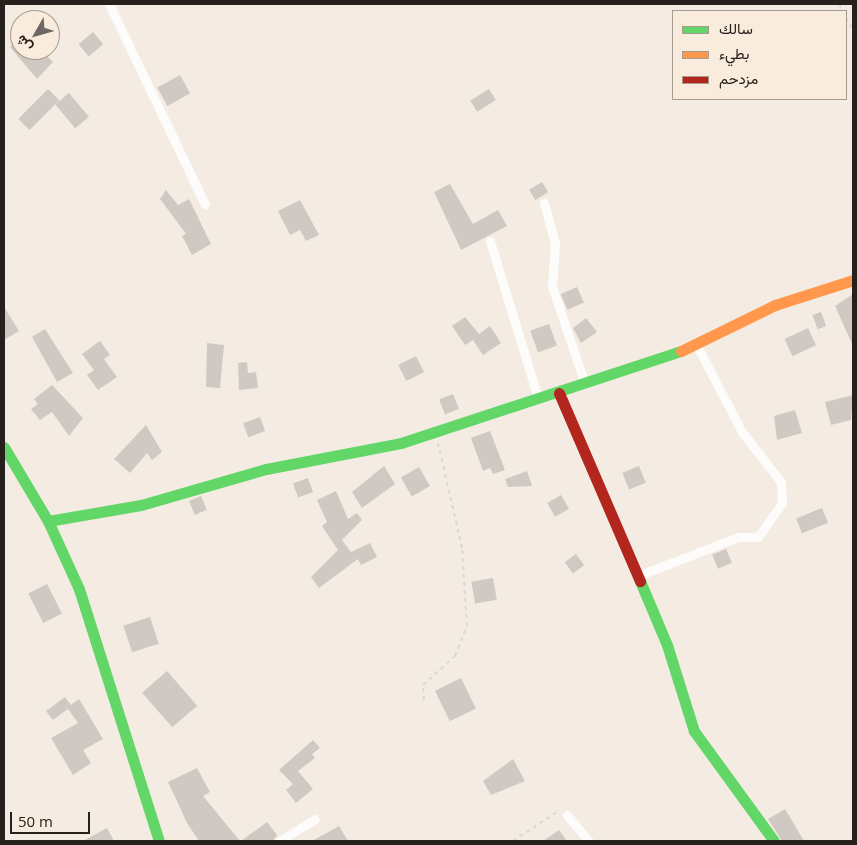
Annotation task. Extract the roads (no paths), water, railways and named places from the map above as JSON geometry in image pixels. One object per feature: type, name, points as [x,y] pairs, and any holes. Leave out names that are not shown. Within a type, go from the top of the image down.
[{"type":"street","points":[[109,4],[205,204]]},
{"type":"street","points":[[544,202],[555,243],[552,286],[585,384]]},
{"type":"street","points":[[490,241],[538,398]]},
{"type":"street","points":[[48,522],[141,505],[266,469],[375,450],[435,433],[538,398],[559,393],[696,344],[774,305],[853,280]]},
{"type":"street","points":[[637,576],[738,537],[758,537],[782,503],[781,482],[742,432],[696,344]]},
{"type":"street","points":[[559,393],[667,645],[694,731],[774,841]]},
{"type":"street","points":[[4,447],[48,522],[96,635],[159,841]]},
{"type":"street","points":[[566,815],[589,841]]},
{"type":"street","points":[[279,841],[315,819]]}]
